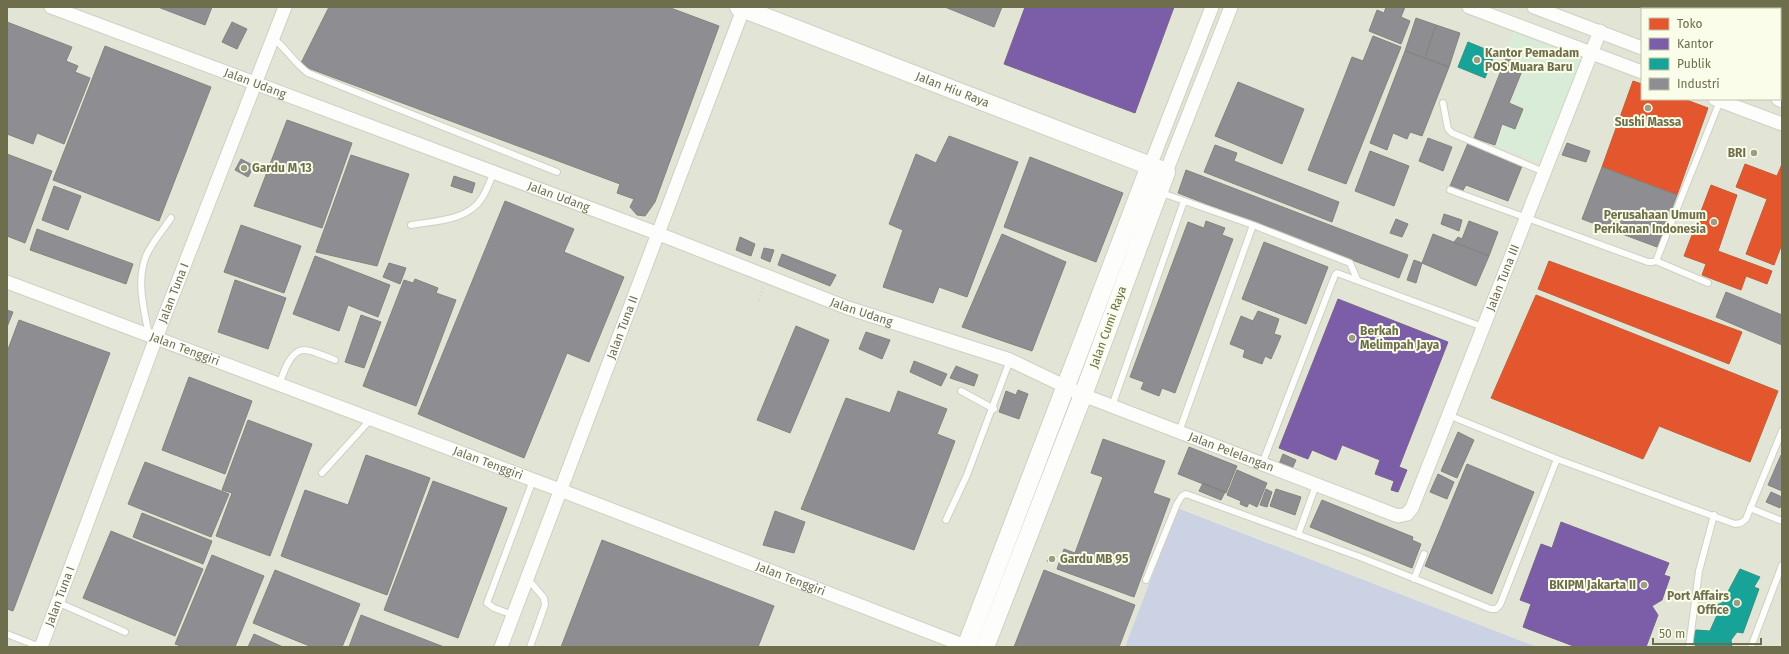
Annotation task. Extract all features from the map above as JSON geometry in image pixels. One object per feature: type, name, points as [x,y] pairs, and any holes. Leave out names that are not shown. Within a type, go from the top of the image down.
[{"type":"street","name":"Jalan Udang","points":[[51,7],[659,234],[848,308],[1010,360],[1066,387]]},
{"type":"street","name":"Jalan Tuna I","points":[[40,647],[152,336],[285,7]]},
{"type":"street","points":[[1469,7],[1641,72]]},
{"type":"street","points":[[1534,7],[1641,48]]},
{"type":"street","name":"Jalan Hiu Raya","points":[[742,8],[1158,169]]},
{"type":"street","name":"Jalan Tuna II","points":[[501,647],[659,234],[742,8]]},
{"type":"street","points":[[1211,8],[1230,11]]},
{"type":"street","name":"Jalan Cumi Raya","points":[[985,647],[1083,395],[1158,192],[1158,169],[1211,8]]},
{"type":"street","name":"Jalan Cumi Raya","points":[[967,647],[1116,255],[1158,169],[1230,11]]},
{"type":"street","name":"Jalan Tuna III","points":[[1398,516],[1407,514],[1412,508],[1600,31]]},
{"type":"street","points":[[1717,100],[1782,124]]},
{"type":"street","points":[[1116,255],[1116,264],[1120,268],[1124,269],[1133,261]]},
{"type":"street","name":"Jalan Tenggiri","points":[[7,282],[560,490],[967,647]]},
{"type":"street","points":[[1096,307],[1102,301],[1108,300],[1113,304],[1114,311]]},
{"type":"street","name":"Jalan Pelelangan","points":[[1066,387],[1083,395],[1398,516]]},
{"type":"street","points":[[1024,498],[1041,504]]},
{"type":"lane","points":[[273,38],[283,46],[297,66],[308,73],[557,172]]},
{"type":"lane","points":[[1656,261],[1717,100]]},
{"type":"lane","points":[[1442,103],[1448,129],[1452,133],[1544,172]]},
{"type":"lane","points":[[410,225],[453,218],[467,213],[482,199],[494,172]]},
{"type":"lane","points":[[1450,190],[1525,219],[1648,262],[1656,261],[1708,283]]},
{"type":"lane","points":[[1158,192],[1253,225],[1350,263],[1357,279]]},
{"type":"lane","points":[[1112,406],[1184,201]]},
{"type":"lane","points":[[152,336],[143,301],[142,269],[151,247],[171,218]]},
{"type":"lane","points":[[1179,432],[1253,225]]},
{"type":"lane","points":[[1262,464],[1335,275],[1340,272],[1483,326]]},
{"type":"lane","points":[[279,385],[288,362],[298,352],[304,350],[335,360]]},
{"type":"lane","points":[[946,520],[967,475],[994,408],[1010,360]]},
{"type":"lane","points":[[960,391],[994,408]]},
{"type":"lane","points":[[1448,415],[1557,459],[1714,515],[1735,524],[1741,523],[1746,519],[1782,431]]},
{"type":"lane","points":[[322,473],[371,419]]},
{"type":"lane","points":[[1146,580],[1177,504],[1182,496],[1186,494],[1298,535],[1490,609],[1496,609],[1500,605],[1557,459]]},
{"type":"lane","points":[[513,615],[494,608],[487,603],[533,480]]},
{"type":"lane","points":[[1298,535],[1316,485]]},
{"type":"lane","points":[[1750,508],[1782,522]]},
{"type":"lane","points":[[1689,647],[1699,571],[1714,515]]},
{"type":"lane","points":[[1414,579],[1424,554]]},
{"type":"lane","points":[[1751,647],[1782,565]]},
{"type":"lane","points":[[527,578],[544,598],[545,605],[530,647]]},
{"type":"lane","points":[[57,602],[125,632]]},
{"type":"lane","points":[[7,634],[40,647]]},
{"type":"shaded area","points":[[7,7],[1694,8],[1641,8],[1641,100],[1781,100],[1782,41],[1782,640],[1779,647],[1537,647],[1179,508],[1125,647],[7,647]]},
{"type":"green space","points":[[1516,27],[1584,54],[1541,163],[1495,145],[1504,124],[1516,129],[1524,109],[1511,103],[1525,66],[1504,57]]},
{"type":"water","points":[[1692,7],[1782,7],[1782,41],[1781,8]]},
{"type":"water","points":[[1178,508],[1537,647],[1125,647]]},
{"type":"building: Toko","points":[[1633,81],[1641,84],[1641,100],[1687,100],[1708,108],[1677,195],[1602,167]]},
{"type":"building: Toko","points":[[1745,164],[1777,176],[1782,164],[1782,244],[1774,265],[1746,254],[1767,199],[1736,187]]},
{"type":"building: Toko","points":[[1711,185],[1737,195],[1718,251],[1772,271],[1767,284],[1746,276],[1741,290],[1702,275],[1706,264],[1684,256]]},
{"type":"building: Toko","points":[[1549,261],[1742,332],[1729,364],[1538,289]]},
{"type":"building: Toko","points":[[1536,295],[1778,391],[1750,462],[1659,426],[1643,459],[1491,398]]},
{"type":"building: Kantor","points":[[1025,7],[1174,7],[1135,113],[1004,64]]},
{"type":"building: Kantor","points":[[1338,299],[1448,342],[1399,467],[1407,470],[1398,492],[1391,490],[1394,481],[1375,474],[1380,460],[1342,445],[1336,460],[1312,450],[1308,459],[1279,448]]},
{"type":"building: Kantor","points":[[1561,522],[1669,563],[1664,575],[1670,577],[1662,600],[1652,606],[1658,615],[1646,647],[1576,647],[1523,627],[1531,604],[1520,600],[1541,544],[1552,548]]},
{"type":"building: Publik","name":"Kantor Pemadam POS Muara Baru","points":[[1468,42],[1495,53],[1485,78],[1458,67]]},
{"type":"building: Publik","points":[[1740,569],[1760,577],[1754,587],[1759,589],[1743,633],[1737,632],[1731,640],[1732,647],[1696,647],[1692,637],[1696,630],[1710,631],[1717,615],[1713,606],[1722,603]]},
{"type":"building: Industri","points":[[158,7],[212,7],[205,25]]},
{"type":"building: Industri","points":[[329,7],[668,7],[719,26],[655,202],[645,216],[637,215],[630,207],[634,199],[617,193],[620,184],[300,65]]},
{"type":"building: Industri","points":[[945,7],[1002,7],[994,27]]},
{"type":"building: Industri","points":[[1386,7],[1405,7],[1401,17],[1410,21],[1401,44],[1369,31],[1377,10],[1384,13]]},
{"type":"building: Industri","points":[[1416,18],[1436,25],[1425,58],[1405,51]]},
{"type":"building: Industri","points":[[7,22],[72,47],[66,61],[78,66],[75,72],[90,78],[64,144],[37,133],[33,144],[7,134]]},
{"type":"building: Industri","points":[[232,22],[247,29],[237,49],[222,42]]},
{"type":"building: Industri","points":[[1436,25],[1460,33],[1449,67],[1425,58]]},
{"type":"building: Industri","points":[[1373,36],[1401,47],[1346,184],[1308,170],[1352,57],[1363,61]]},
{"type":"building: Industri","points":[[105,46],[211,87],[159,221],[53,180]]},
{"type":"building: Industri","points":[[1405,51],[1449,67],[1422,136],[1410,132],[1407,139],[1393,133],[1387,150],[1370,143]]},
{"type":"building: Industri","points":[[1506,58],[1524,66],[1509,103],[1523,109],[1515,129],[1502,124],[1495,145],[1474,138]]},
{"type":"building: Industri","points":[[1238,82],[1304,109],[1282,164],[1215,136]]},
{"type":"building: Industri","points":[[287,120],[352,143],[322,228],[254,206]]},
{"type":"building: Industri","points":[[949,136],[1018,162],[967,297],[939,287],[933,303],[883,287],[903,230],[889,224],[916,154],[936,163]]},
{"type":"building: Industri","points":[[1428,138],[1452,147],[1443,171],[1419,161]]},
{"type":"building: Industri","points":[[1468,143],[1522,166],[1508,201],[1466,185],[1462,192],[1450,186]]},
{"type":"building: Industri","points":[[1567,143],[1590,151],[1586,162],[1562,155]]},
{"type":"building: Industri","points":[[1215,145],[1237,153],[1234,161],[1339,202],[1332,222],[1204,172]]},
{"type":"building: Industri","points":[[1370,151],[1409,166],[1394,206],[1355,191]]},
{"type":"building: Industri","points":[[7,154],[52,171],[25,243],[7,236]]},
{"type":"building: Industri","points":[[351,155],[409,174],[377,266],[316,252]]},
{"type":"building: Industri","points":[[1030,157],[1123,193],[1096,262],[1004,227]]},
{"type":"building: Industri","name":"Gardu M 13","points":[[241,159],[254,166],[248,177],[235,170]]},
{"type":"building: Industri","points":[[1602,167],[1677,195],[1657,247],[1582,219]]},
{"type":"building: Industri","points":[[1186,170],[1408,255],[1399,278],[1178,193]]},
{"type":"building: Industri","points":[[454,176],[475,183],[472,193],[451,186]]},
{"type":"building: Industri","points":[[54,186],[81,196],[68,230],[42,220]]},
{"type":"building: Industri","points":[[505,201],[574,229],[564,252],[624,277],[589,362],[567,353],[524,458],[418,414]]},
{"type":"building: Industri","points":[[1444,214],[1462,220],[1459,231],[1441,224]]},
{"type":"building: Industri","points":[[1396,219],[1408,224],[1402,237],[1390,233]]},
{"type":"building: Industri","points":[[1206,221],[1225,228],[1222,235],[1233,239],[1175,393],[1162,388],[1159,396],[1141,389],[1144,382],[1130,377],[1188,222],[1204,228]]},
{"type":"building: Industri","points":[[1469,221],[1498,232],[1489,256],[1454,242],[1458,237],[1462,239]]},
{"type":"building: Industri","points":[[241,225],[301,246],[284,293],[224,272]]},
{"type":"building: Industri","points":[[37,229],[133,264],[126,284],[30,250]]},
{"type":"building: Industri","points":[[1002,234],[1066,262],[1032,351],[962,327]]},
{"type":"building: Industri","points":[[1433,234],[1489,256],[1476,286],[1422,263]]},
{"type":"building: Industri","points":[[740,237],[755,244],[751,256],[736,250]]},
{"type":"building: Industri","points":[[1264,242],[1328,267],[1306,324],[1242,299]]},
{"type":"building: Industri","points":[[764,248],[774,250],[770,262],[761,258]]},
{"type":"building: Industri","points":[[782,254],[836,275],[830,286],[778,265]]},
{"type":"building: Industri","points":[[315,256],[390,285],[378,317],[348,305],[339,331],[293,314]]},
{"type":"building: Industri","points":[[1414,260],[1422,263],[1416,283],[1407,280]]},
{"type":"building: Industri","points":[[389,263],[406,268],[400,284],[383,277]]},
{"type":"building: Industri","points":[[415,279],[438,288],[436,293],[456,300],[416,406],[363,386],[404,280],[413,283]]},
{"type":"building: Industri","points":[[235,280],[286,298],[268,349],[218,332]]},
{"type":"building: Industri","points":[[1726,292],[1782,315],[1782,345],[1716,317]]},
{"type":"building: Industri","points":[[7,310],[13,312],[7,327]]},
{"type":"building: Industri","points":[[1258,311],[1279,319],[1274,334],[1281,336],[1271,359],[1265,356],[1262,364],[1243,357],[1245,350],[1230,344],[1241,316],[1253,321]]},
{"type":"building: Industri","points":[[361,315],[381,322],[364,368],[345,362]]},
{"type":"building: Industri","points":[[19,320],[110,353],[13,611],[7,609],[7,352]]},
{"type":"building: Industri","points":[[796,326],[829,340],[790,433],[757,420]]},
{"type":"building: Industri","points":[[866,332],[890,340],[882,359],[859,349]]},
{"type":"building: Industri","points":[[914,361],[947,374],[941,386],[910,372]]},
{"type":"building: Industri","points":[[956,366],[978,375],[974,386],[950,378]]},
{"type":"building: Industri","points":[[189,377],[252,401],[225,474],[162,450]]},
{"type":"building: Industri","points":[[1018,390],[1028,394],[1019,419],[999,412],[1006,391],[1016,395]]},
{"type":"building: Industri","points":[[898,391],[947,409],[937,434],[955,441],[914,550],[801,509],[846,398],[890,413]]},
{"type":"building: Industri","points":[[248,420],[312,444],[270,556],[216,536],[232,493],[222,490]]},
{"type":"building: Industri","points":[[1458,432],[1474,440],[1457,478],[1441,471]]},
{"type":"building: Industri","points":[[1103,439],[1165,461],[1153,493],[1170,499],[1134,597],[1057,569],[1064,549],[1075,553],[1103,477],[1091,473]]},
{"type":"building: Industri","points":[[1189,447],[1237,466],[1226,493],[1178,474]]},
{"type":"building: Industri","points":[[1283,454],[1296,460],[1292,469],[1279,464]]},
{"type":"building: Industri","points":[[366,455],[430,478],[387,595],[281,556],[305,490],[348,505]]},
{"type":"building: Industri","points":[[1781,455],[1782,456],[1782,491],[1768,485]]},
{"type":"building: Industri","points":[[145,462],[229,494],[211,537],[128,504]]},
{"type":"building: Industri","points":[[1467,464],[1534,492],[1492,594],[1425,566]]},
{"type":"building: Industri","points":[[1237,470],[1267,483],[1257,507],[1249,503],[1247,507],[1240,504],[1241,501],[1227,495]]},
{"type":"building: Industri","points":[[1438,474],[1454,482],[1447,499],[1430,492]]},
{"type":"building: Industri","points":[[433,481],[507,508],[458,638],[384,610]]},
{"type":"building: Industri","points":[[1203,483],[1225,492],[1221,500],[1199,491]]},
{"type":"building: Industri","points":[[1266,489],[1272,492],[1267,507],[1260,505]]},
{"type":"building: Industri","points":[[1276,489],[1301,497],[1295,515],[1270,506]]},
{"type":"building: Industri","points":[[1771,492],[1782,497],[1780,508],[1766,502]]},
{"type":"building: Industri","points":[[1322,500],[1413,537],[1412,540],[1421,544],[1412,568],[1310,527]]},
{"type":"building: Industri","points":[[775,511],[805,522],[794,553],[763,545]]},
{"type":"building: Industri","points":[[142,513],[212,541],[203,564],[133,537]]},
{"type":"building: Industri","points":[[111,531],[203,569],[175,636],[83,598]]},
{"type":"building: Industri","points":[[602,540],[774,606],[758,647],[561,647]]},
{"type":"building: Industri","points":[[212,555],[264,576],[235,647],[184,647],[175,644]]},
{"type":"building: Industri","name":"Gardu MB 95","points":[[1050,555],[1056,557],[1053,563],[1047,561]]},
{"type":"building: Industri","points":[[275,570],[360,604],[342,647],[312,647],[253,623]]},
{"type":"building: Industri","points":[[1044,570],[1135,605],[1119,647],[1014,647]]},
{"type":"building: Industri","points":[[361,615],[444,647],[349,647]]},
{"type":"building: Industri","points":[[254,634],[283,647],[248,647]]},
{"type":"place","name":"Kantor Pemadam POS Muara Baru","points":[[1477,60]]},
{"type":"place","name":"Sushi Massa","points":[[1648,108]]},
{"type":"place","name":"BRI","points":[[1754,153]]},
{"type":"place","name":"Gardu M 13","points":[[244,168]]},
{"type":"place","name":"Perusahaan Umum Perikanan Indonesia","points":[[1714,222]]},
{"type":"place","name":"Berkah Melimpah Jaya","points":[[1352,338]]},
{"type":"place","name":"Gardu MB 95","points":[[1052,559]]},
{"type":"place","name":"BKIPM Jakarta II","points":[[1644,585]]},
{"type":"place","name":"Port Affairs Office","points":[[1737,603]]}]
